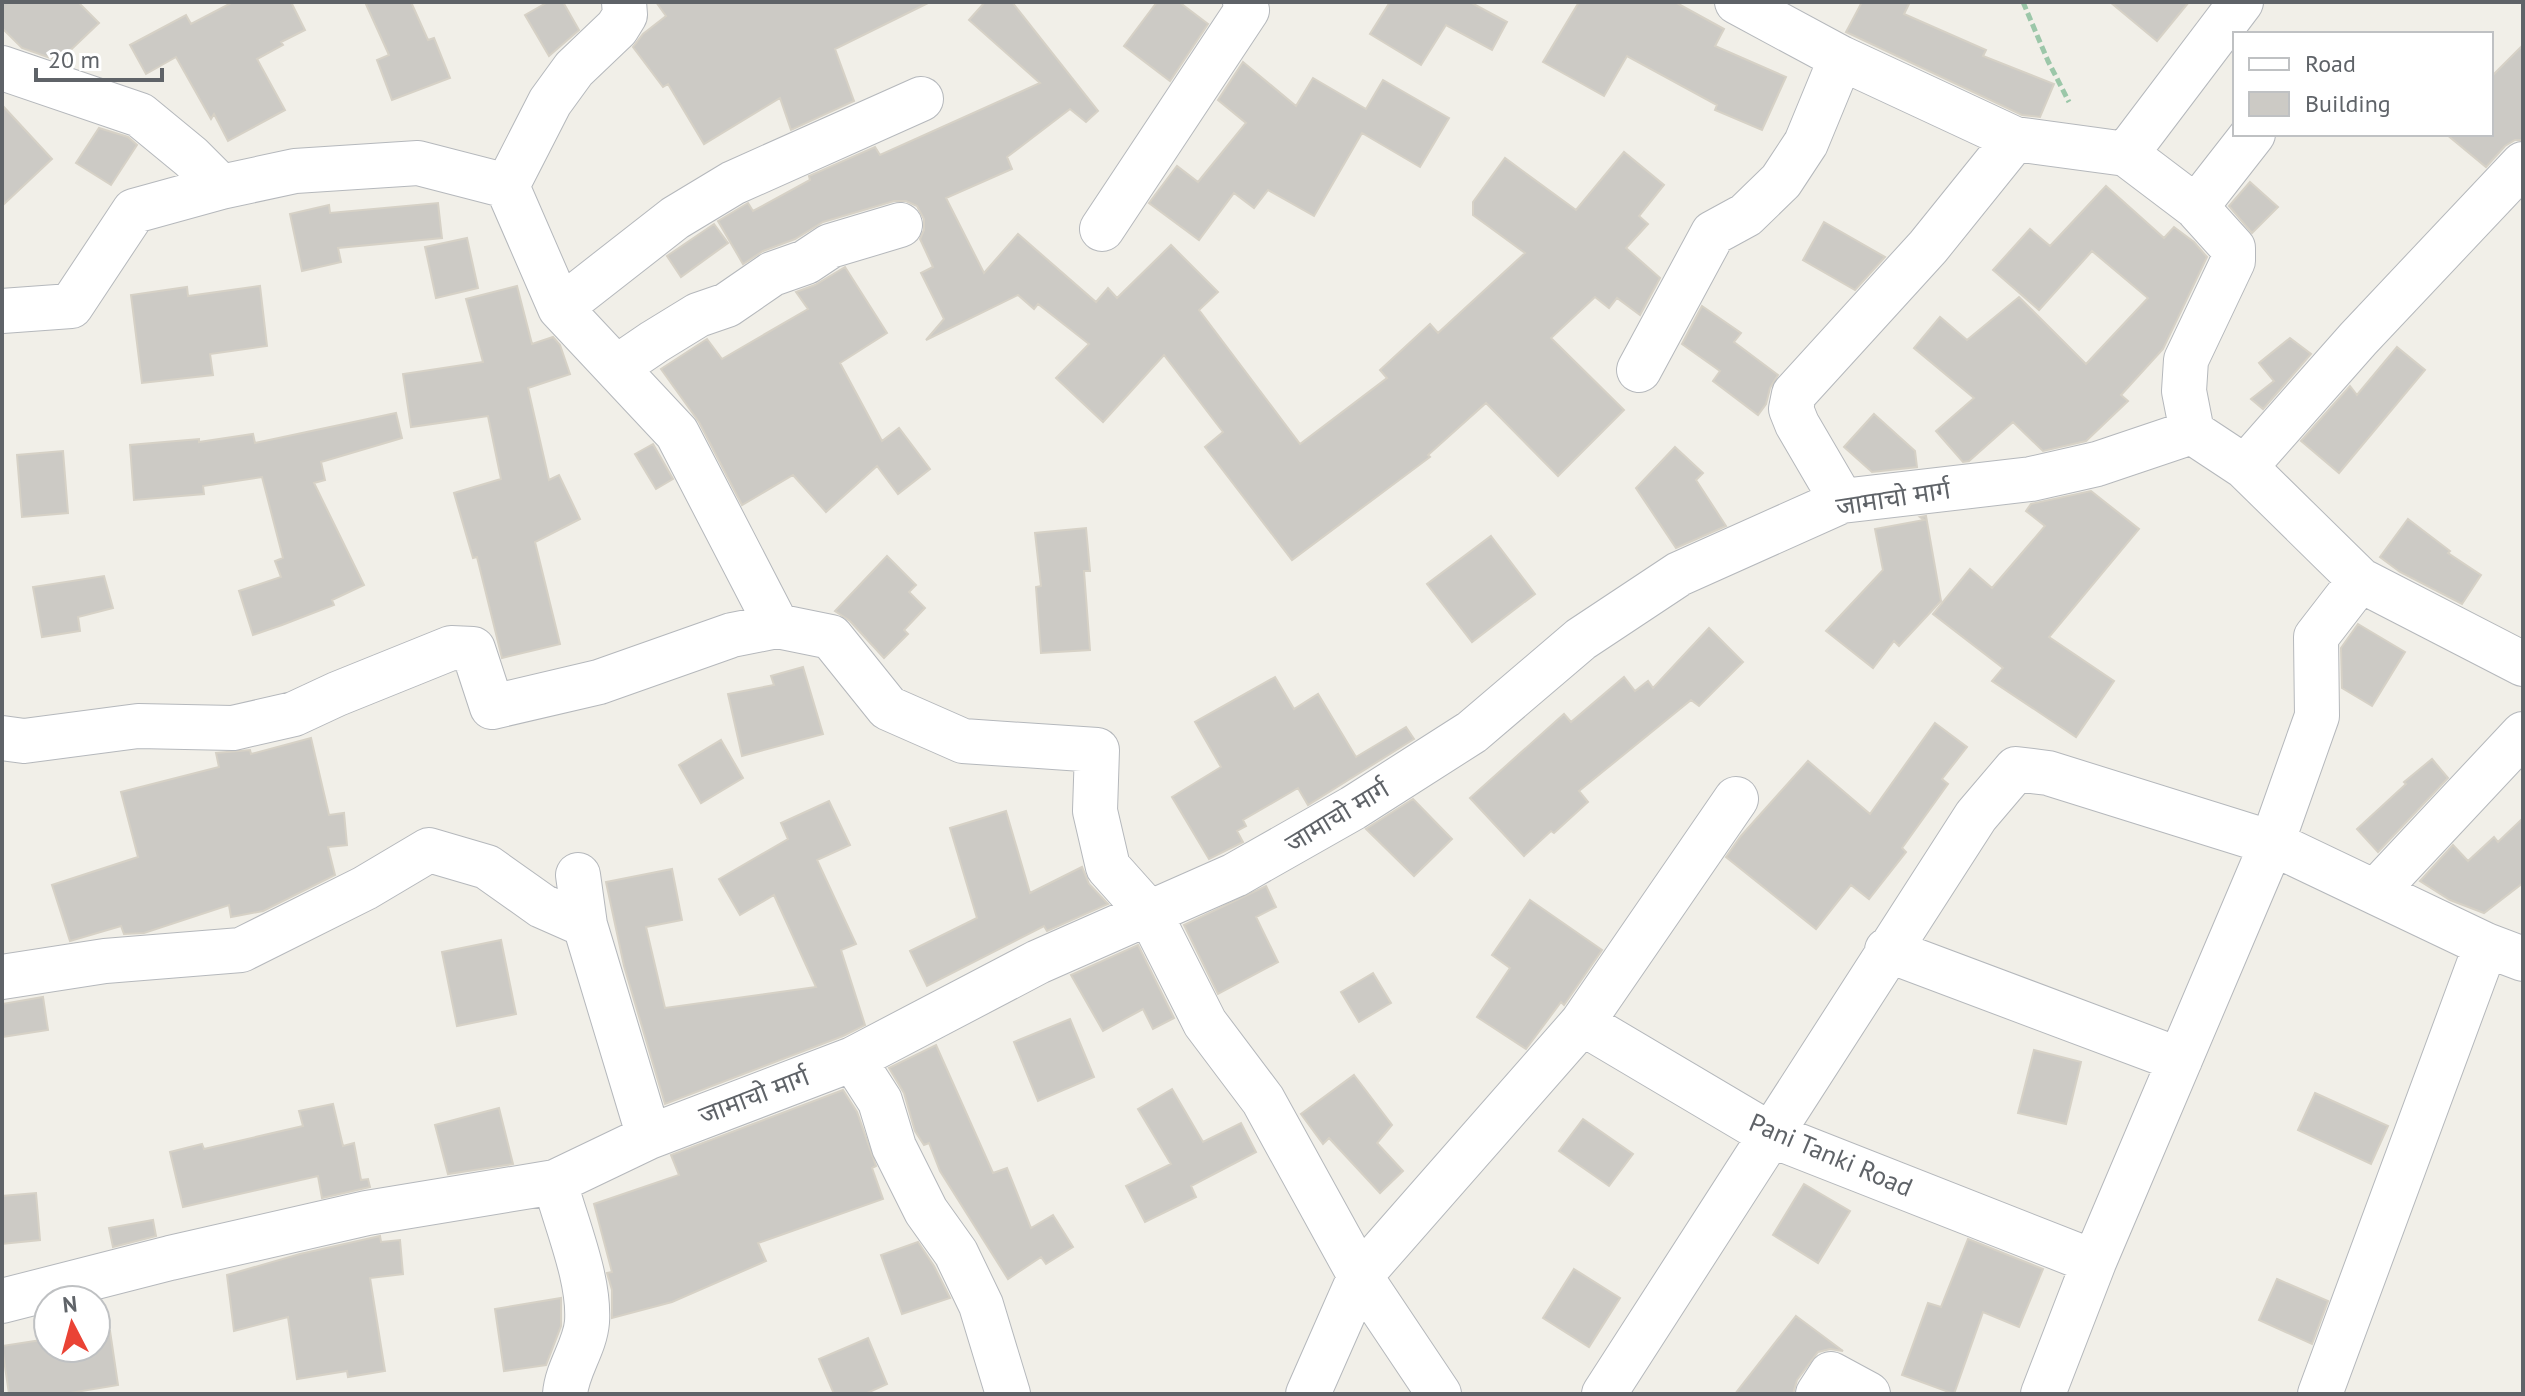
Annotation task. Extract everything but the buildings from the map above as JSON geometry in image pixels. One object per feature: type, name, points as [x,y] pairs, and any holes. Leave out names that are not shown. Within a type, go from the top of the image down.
[{"type":"street","points":[[507,186],[550,102],[574,69],[617,28],[625,15],[624,2]]},
{"type":"street","points":[[1102,229],[1247,10],[1245,2]]},
{"type":"street","points":[[1737,2],[1841,58],[2015,139],[2126,154],[2196,207],[2233,248],[2233,261],[2186,360],[2184,391],[2192,432],[2245,467],[2360,580],[2523,664]]},
{"type":"street","points":[[2126,154],[2241,2]]},
{"type":"street","points":[[1639,370],[1713,233],[1746,215],[1781,181],[1806,143],[1841,58]]},
{"type":"street","points":[[2,68],[140,115],[191,157],[221,187]]},
{"type":"street","points":[[560,308],[675,218],[733,183],[921,99]]},
{"type":"street","points":[[2196,207],[2251,136]]},
{"type":"street","points":[[1842,501],[1797,424],[1791,409],[1794,394],[1928,247],[2015,139]]},
{"type":"street","points":[[2,311],[71,306],[134,211],[221,187],[295,171],[418,163],[507,186]]},
{"type":"street","points":[[2245,467],[2358,339],[2523,164]]},
{"type":"street","points":[[507,186],[560,308],[677,433],[777,626]]},
{"type":"street","points":[[621,372],[632,357],[654,342],[698,315],[727,305],[772,274],[806,262],[830,246],[900,225]]},
{"type":"street","name":"जामाचो मार्ग","points":[[2,1301],[170,1258],[367,1213],[555,1182],[649,1137],[853,1059],[1038,962],[1235,875],[1353,808],[1472,732],[1581,639],[1679,574],[1842,501],[2031,479],[2097,464],[2192,432]]},
{"type":"street","points":[[2043,1394],[2094,1262],[2272,843],[2317,716],[2316,637],[2360,580]]},
{"type":"street","points":[[2,738],[24,741],[138,726],[233,728],[294,714],[451,648],[473,649],[492,707],[599,682],[732,635],[777,626],[831,637],[888,708],[963,741],[1097,750],[1095,811],[1108,867],[1150,914],[1205,1023],[1263,1100],[1360,1276],[1439,1394]]},
{"type":"street","points":[[2375,892],[2523,734]]},
{"type":"street","points":[[1604,1394],[1887,950],[1976,816],[2016,769],[2048,773],[2272,843],[2504,952],[2320,1394]]},
{"type":"street","points":[[1308,1394],[1360,1276],[1582,1023],[1736,799]]},
{"type":"street","points":[[2,977],[105,961],[241,950],[365,888],[429,850],[487,867],[542,906],[585,925]]},
{"type":"street","points":[[578,875],[585,925],[649,1137]]},
{"type":"street","points":[[1887,950],[2180,1060]]},
{"type":"street","name":"Pani Tanki Road","points":[[1582,1023],[1771,1135],[2094,1262]]},
{"type":"street","points":[[853,1059],[880,1101],[894,1147],[926,1211],[956,1253],[981,1305],[1008,1394]]},
{"type":"street","points":[[555,1182],[586,1301],[587,1326],[568,1375],[565,1394]]},
{"type":"street","points":[[1818,1394],[1831,1374],[1868,1394]]},
{"type":"path","points":[[2023,2],[2070,106]]}]
